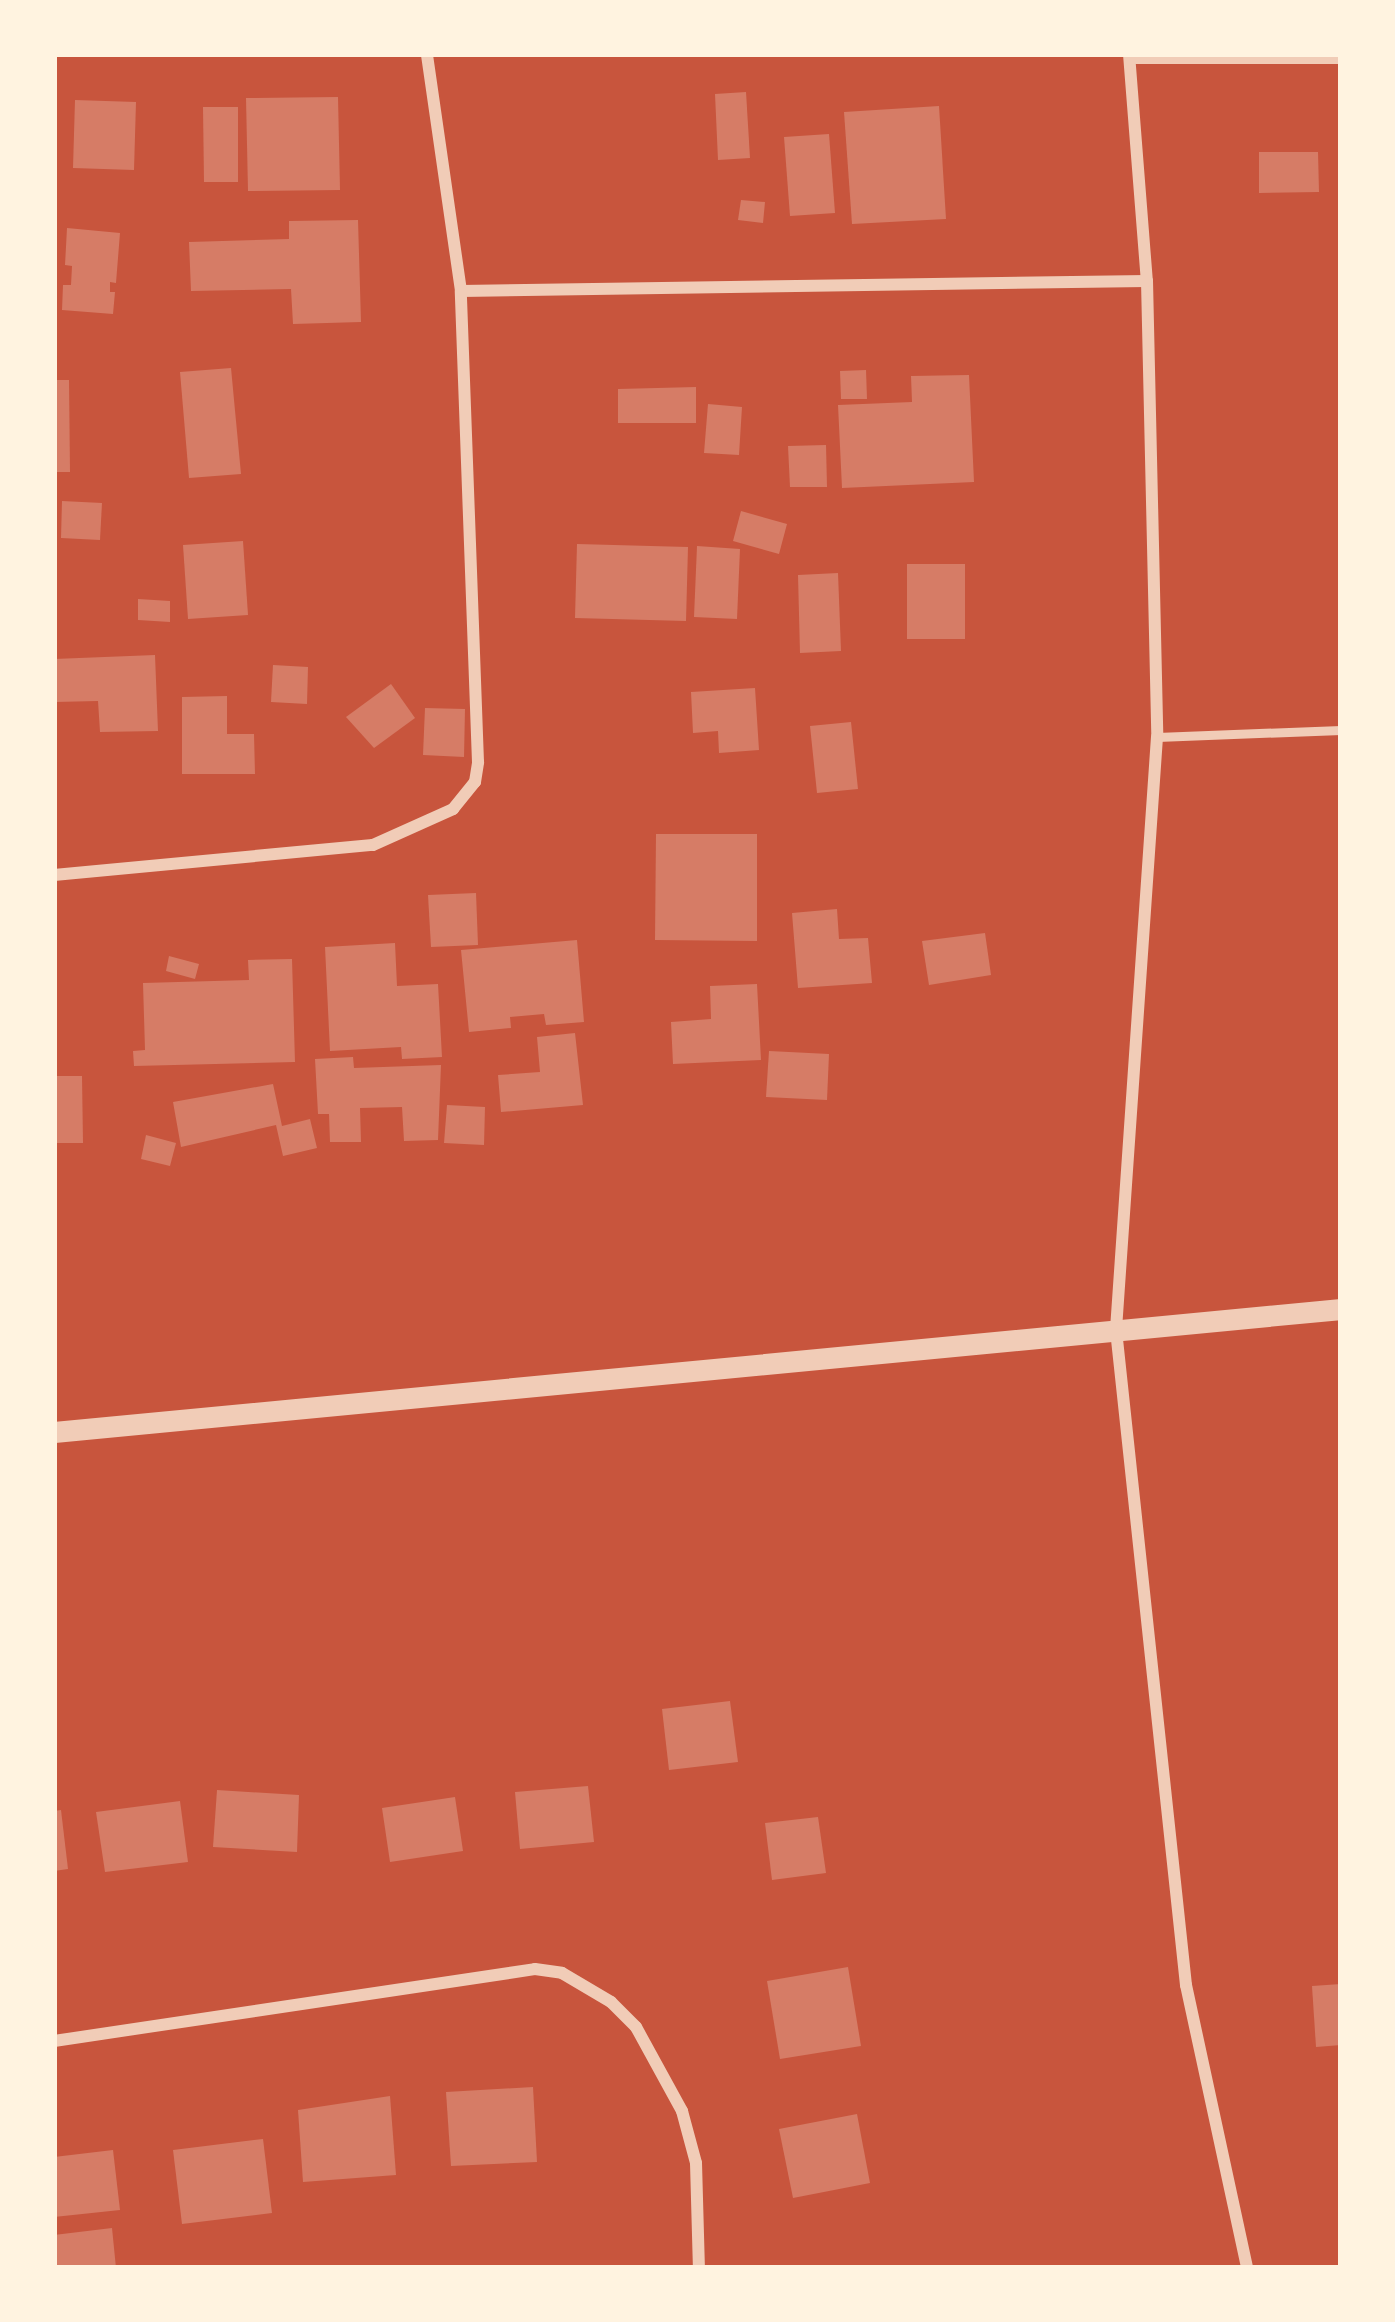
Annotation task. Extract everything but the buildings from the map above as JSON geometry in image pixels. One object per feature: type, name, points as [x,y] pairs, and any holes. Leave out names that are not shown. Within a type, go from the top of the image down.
[{"type":"street","points":[[54,875],[373,845],[453,808],[475,782],[461,291],[427,54]]},
{"type":"street","points":[[1129,57],[1147,281],[1157,737],[1116,1330],[1186,1985],[1247,2268]]},
{"type":"street","points":[[461,291],[1147,281]]},
{"type":"street","points":[[54,1432],[1341,1309]]},
{"type":"street","points":[[54,2041],[535,1969],[562,1973],[611,2002],[636,2027],[682,2111],[696,2163],[699,2268]]},
{"type":"lane","points":[[1129,57],[1341,58]]},
{"type":"lane","points":[[1157,737],[1341,730]]}]
